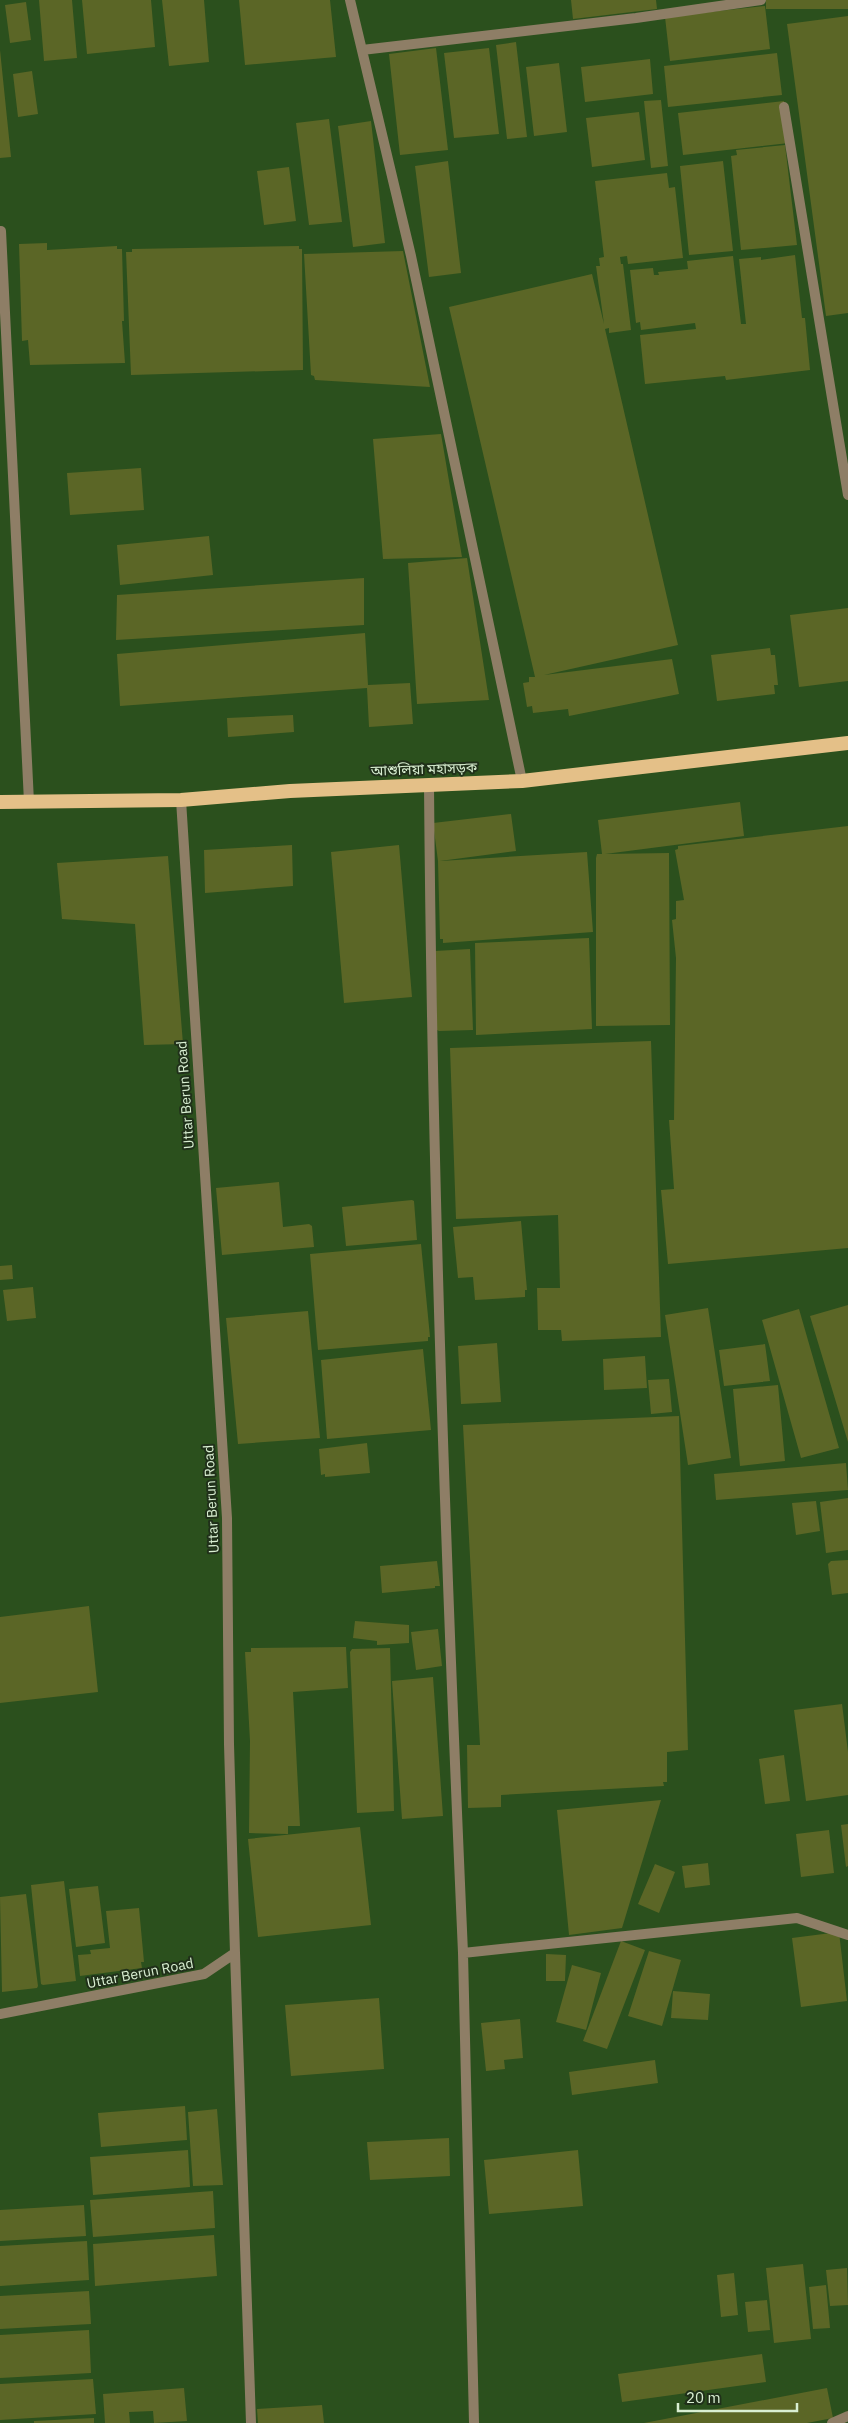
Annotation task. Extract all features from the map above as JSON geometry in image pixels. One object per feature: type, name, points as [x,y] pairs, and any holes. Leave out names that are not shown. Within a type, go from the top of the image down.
[{"type":"highway","name":"আশুলিয়া মহাসড়ক","points":[[0,802],[181,800],[290,791],[522,782],[848,743]]},
{"type":"street","points":[[350,0],[411,256],[522,782]]},
{"type":"street","points":[[362,50],[636,18],[761,0]]},
{"type":"street","points":[[784,107],[848,495]]},
{"type":"street","points":[[1,231],[29,802]]},
{"type":"street","points":[[429,785],[431,1050],[445,1533],[463,1953],[474,2423]]},
{"type":"street","name":"Uttar Berun Road","points":[[0,2014],[204,1974],[235,1953],[229,1744],[227,1518],[181,800]]},
{"type":"street","points":[[463,1953],[797,1918],[848,1935]]},
{"type":"street","points":[[235,1953],[251,2423]]},
{"type":"street","points":[[832,2423],[848,2416]]},
{"type":"building","points":[[39,0],[72,0],[77,58],[44,61]]},
{"type":"building","points":[[82,0],[151,0],[155,47],[87,54]]},
{"type":"building","points":[[162,0],[204,0],[209,62],[169,66]]},
{"type":"building","points":[[239,0],[330,0],[336,57],[245,65]]},
{"type":"building","points":[[571,0],[656,0],[657,9],[573,19]]},
{"type":"building","points":[[766,0],[848,0],[848,9],[766,9]]},
{"type":"building","points":[[26,2],[31,40],[10,43],[5,5]]},
{"type":"building","points":[[765,6],[770,49],[670,61],[665,17]]},
{"type":"building","points":[[848,16],[848,313],[826,316],[787,24]]},
{"type":"building","points":[[516,42],[527,137],[507,139],[496,45]]},
{"type":"building","points":[[436,48],[448,150],[400,155],[389,54]]},
{"type":"building","points":[[489,48],[499,134],[454,138],[444,53]]},
{"type":"building","points":[[0,50],[11,157],[0,158]]},
{"type":"building","points":[[777,53],[782,95],[668,107],[664,66]]},
{"type":"building","points":[[650,59],[653,94],[585,102],[581,67]]},
{"type":"building","points":[[559,63],[567,132],[534,136],[526,67]]},
{"type":"building","points":[[32,71],[38,114],[18,117],[13,74]]},
{"type":"building","points":[[661,100],[668,166],[651,168],[644,101]]},
{"type":"building","points":[[784,101],[789,143],[683,155],[678,113]]},
{"type":"building","points":[[639,112],[645,160],[592,167],[586,118]]},
{"type":"building","points":[[329,119],[342,222],[309,225],[296,123]]},
{"type":"building","points":[[371,121],[385,243],[353,247],[338,126]]},
{"type":"building","points":[[785,145],[797,245],[741,250],[731,156],[737,155],[736,150]]},
{"type":"building","points":[[448,161],[461,273],[429,277],[415,166]]},
{"type":"building","points":[[723,161],[733,251],[689,255],[680,166]]},
{"type":"building","points":[[289,167],[296,221],[264,225],[257,171]]},
{"type":"building","points":[[667,173],[669,188],[675,187],[683,258],[628,264],[627,256],[620,257],[621,264],[623,264],[631,330],[609,333],[609,328],[605,329],[678,645],[544,675],[672,659],[679,694],[569,716],[568,709],[533,713],[532,706],[527,707],[523,683],[529,682],[529,677],[535,677],[449,307],[592,274],[604,324],[596,266],[600,266],[599,258],[604,257],[595,181]]},
{"type":"building","points":[[47,243],[47,250],[117,246],[117,249],[122,249],[124,321],[122,321],[125,363],[30,365],[28,340],[22,341],[19,244]]},
{"type":"building","points":[[299,246],[299,249],[302,249],[303,370],[131,375],[126,252],[132,252],[132,249]]},
{"type":"building","points":[[403,251],[430,387],[315,380],[314,376],[311,375],[304,254]]},
{"type":"building","points":[[795,255],[802,318],[805,318],[810,370],[726,380],[725,376],[645,384],[640,335],[696,329],[695,323],[641,330],[640,322],[636,323],[630,270],[653,268],[654,275],[659,275],[658,272],[688,269],[687,261],[733,256],[741,324],[746,324],[739,259],[761,257],[761,260]]},
{"type":"building","points":[[441,434],[462,557],[383,559],[373,439]]},
{"type":"building","points":[[141,468],[144,510],[70,515],[67,473]]},
{"type":"building","points":[[209,536],[213,575],[120,585],[117,545]]},
{"type":"building","points":[[467,558],[489,700],[417,704],[408,563]]},
{"type":"building","points":[[364,578],[364,625],[116,640],[117,595]]},
{"type":"building","points":[[848,608],[848,681],[799,687],[790,615]]},
{"type":"building","points":[[365,633],[368,685],[410,683],[413,724],[369,727],[367,688],[120,706],[117,654]]},
{"type":"building","points":[[770,648],[771,655],[775,655],[778,685],[774,685],[775,694],[717,701],[711,655]]},
{"type":"building","points":[[293,715],[294,732],[228,737],[227,718]]},
{"type":"building","points":[[740,802],[744,836],[605,854],[669,853],[670,1025],[596,1026],[596,858],[597,854],[602,854],[598,820]]},
{"type":"building","points":[[511,814],[516,851],[440,861],[587,852],[593,932],[443,943],[443,939],[440,939],[438,861],[433,823]]},
{"type":"building","points":[[848,826],[848,1248],[668,1264],[661,1190],[674,1189],[669,1120],[674,1120],[676,958],[672,920],[676,919],[676,901],[684,900],[675,850],[678,849],[678,846]]},
{"type":"building","points":[[292,845],[293,886],[205,893],[204,850]]},
{"type":"building","points":[[399,845],[412,997],[344,1003],[331,852]]},
{"type":"building","points":[[168,856],[183,1044],[144,1045],[135,924],[62,919],[57,863]]},
{"type":"building","points":[[589,938],[592,1029],[476,1035],[475,943]]},
{"type":"building","points":[[470,949],[473,1030],[439,1031],[437,1030],[435,951]]},
{"type":"building","points":[[651,1041],[661,1337],[562,1341],[561,1330],[538,1330],[537,1288],[560,1288],[558,1215],[456,1219],[450,1048]]},
{"type":"building","points":[[279,1182],[283,1227],[309,1224],[312,1226],[314,1247],[222,1255],[216,1188]]},
{"type":"building","points":[[414,1201],[417,1240],[346,1246],[342,1207]]},
{"type":"building","points":[[521,1221],[527,1290],[525,1290],[525,1297],[475,1300],[473,1277],[458,1278],[453,1227]]},
{"type":"building","points":[[421,1244],[430,1337],[428,1337],[428,1341],[318,1350],[310,1254]]},
{"type":"building","points":[[12,1265],[13,1279],[0,1280],[0,1266]]},
{"type":"building","points":[[33,1287],[36,1318],[7,1321],[3,1290]]},
{"type":"building","points":[[848,1305],[848,1442],[810,1316]]},
{"type":"building","points":[[708,1308],[731,1458],[688,1465],[665,1315]]},
{"type":"building","points":[[799,1309],[839,1448],[801,1458],[762,1320]]},
{"type":"building","points":[[308,1311],[320,1438],[238,1444],[226,1318]]},
{"type":"building","points":[[497,1343],[501,1402],[461,1404],[458,1346]]},
{"type":"building","points":[[765,1344],[770,1381],[724,1386],[719,1350]]},
{"type":"building","points":[[423,1349],[431,1430],[327,1439],[321,1360]]},
{"type":"building","points":[[645,1356],[647,1388],[604,1390],[603,1359]]},
{"type":"building","points":[[669,1379],[672,1412],[651,1414],[648,1380]]},
{"type":"building","points":[[778,1385],[785,1461],[740,1466],[733,1389]]},
{"type":"building","points":[[679,1416],[688,1750],[667,1752],[667,1782],[663,1782],[664,1786],[501,1795],[501,1807],[468,1808],[467,1745],[480,1745],[463,1425]]},
{"type":"building","points":[[367,1443],[370,1473],[325,1477],[325,1474],[321,1475],[319,1449]]},
{"type":"building","points":[[846,1463],[848,1490],[716,1500],[714,1474]]},
{"type":"building","points":[[848,1498],[848,1550],[826,1553],[820,1502]]},
{"type":"building","points":[[816,1501],[820,1531],[796,1535],[792,1503]]},
{"type":"building","points":[[848,1560],[848,1593],[832,1595],[828,1564],[831,1561]]},
{"type":"building","points":[[437,1561],[440,1586],[382,1593],[380,1566]]},
{"type":"building","points":[[89,1606],[98,1692],[0,1703],[0,1617]]},
{"type":"building","points":[[355,1621],[409,1625],[409,1643],[377,1645],[377,1641],[353,1638]]},
{"type":"building","points":[[438,1629],[442,1666],[416,1670],[411,1632]]},
{"type":"building","points":[[346,1647],[348,1688],[293,1692],[300,1826],[288,1826],[288,1834],[249,1833],[250,1741],[245,1652],[251,1652],[251,1648]]},
{"type":"building","points":[[390,1648],[394,1811],[357,1813],[350,1652],[352,1649]]},
{"type":"building","points":[[433,1677],[443,1816],[402,1819],[392,1681]]},
{"type":"building","points":[[842,1704],[848,1752],[848,1795],[806,1801],[794,1710]]},
{"type":"building","points":[[784,1755],[790,1801],[765,1804],[759,1759]]},
{"type":"building","points":[[661,1800],[622,1928],[569,1935],[557,1810]]},
{"type":"building","points":[[848,1824],[848,1866],[846,1867],[841,1825]]},
{"type":"building","points":[[360,1827],[371,1925],[258,1937],[248,1839]]},
{"type":"building","points":[[829,1830],[834,1873],[801,1877],[796,1834]]},
{"type":"building","points":[[708,1863],[710,1885],[685,1888],[682,1866]]},
{"type":"building","points":[[655,1864],[675,1872],[659,1913],[638,1904]]},
{"type":"building","points":[[64,1881],[76,1981],[43,1985],[41,1984],[31,1885]]},
{"type":"building","points":[[98,1886],[105,1943],[76,1947],[69,1889]]},
{"type":"building","points":[[26,1894],[38,1986],[37,1988],[2,1992],[0,1897]]},
{"type":"building","points":[[139,1908],[144,1962],[141,1962],[142,1968],[80,1976],[78,1955],[91,1954],[90,1950],[110,1948],[106,1911]]},
{"type":"building","points":[[839,1932],[847,2001],[801,2007],[792,1938]]},
{"type":"building","points":[[621,1941],[645,1950],[607,2049],[583,2041]]},
{"type":"building","points":[[649,1951],[681,1960],[662,2026],[628,2016]]},
{"type":"building","points":[[546,1954],[566,1955],[565,1981],[546,1981]]},
{"type":"building","points":[[572,1965],[601,1973],[586,2030],[556,2022]]},
{"type":"building","points":[[673,1991],[710,1994],[708,2020],[671,2018]]},
{"type":"building","points":[[379,1998],[384,2069],[291,2076],[285,2005]]},
{"type":"building","points":[[520,2019],[523,2058],[504,2060],[505,2069],[486,2071],[481,2023]]},
{"type":"building","points":[[655,2060],[658,2083],[572,2095],[569,2072]]},
{"type":"building","points":[[185,2106],[187,2140],[101,2147],[98,2113]]},
{"type":"building","points":[[217,2109],[223,2185],[193,2186],[188,2112]]},
{"type":"building","points":[[449,2138],[450,2176],[370,2180],[367,2142]]},
{"type":"building","points":[[188,2150],[190,2187],[93,2195],[90,2157]]},
{"type":"building","points":[[578,2150],[583,2206],[489,2214],[484,2160]]},
{"type":"building","points":[[213,2191],[215,2228],[93,2237],[90,2200]]},
{"type":"building","points":[[84,2205],[86,2236],[0,2241],[0,2210]]},
{"type":"building","points":[[214,2235],[217,2276],[95,2286],[93,2244]]},
{"type":"building","points":[[87,2241],[89,2280],[0,2286],[0,2246]]},
{"type":"building","points":[[803,2264],[811,2339],[774,2343],[766,2268]]},
{"type":"building","points":[[847,2268],[848,2305],[830,2306],[826,2270]]},
{"type":"building","points":[[734,2273],[738,2315],[721,2317],[717,2275]]},
{"type":"building","points":[[826,2285],[830,2328],[813,2329],[809,2287]]},
{"type":"building","points":[[89,2291],[91,2324],[0,2329],[0,2296]]},
{"type":"building","points":[[767,2300],[770,2330],[748,2332],[745,2302]]},
{"type":"building","points":[[89,2330],[91,2373],[0,2378],[0,2335]]},
{"type":"building","points":[[762,2354],[766,2382],[622,2402],[618,2374]]},
{"type":"building","points":[[93,2379],[96,2414],[0,2420],[0,2384]]},
{"type":"building","points":[[184,2388],[187,2421],[154,2423],[153,2411],[129,2412],[130,2423],[105,2423],[103,2394]]},
{"type":"building","points":[[827,2388],[833,2418],[807,2423],[644,2423]]},
{"type":"building","points":[[322,2405],[324,2423],[258,2423],[257,2409]]},
{"type":"building","points":[[94,2418],[94,2423],[34,2423],[34,2421]]}]
